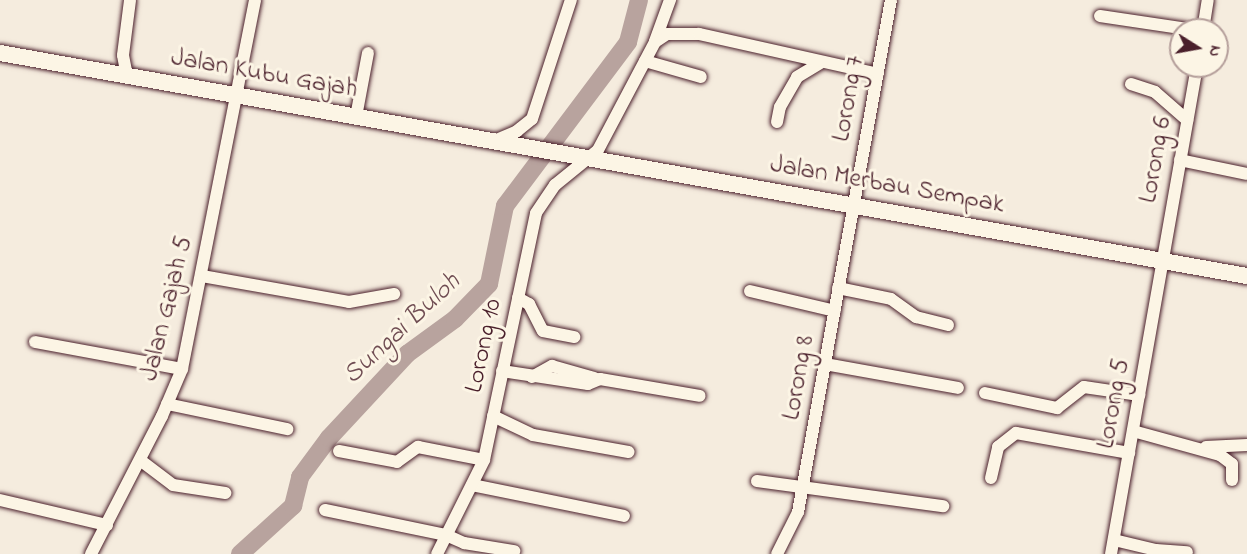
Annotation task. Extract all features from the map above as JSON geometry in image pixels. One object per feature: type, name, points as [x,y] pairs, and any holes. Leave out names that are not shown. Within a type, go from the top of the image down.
[{"type":"street","points":[[127,76],[123,55],[130,0]]},
{"type":"street","name":"Jalan Gajah 5","points":[[91,554],[140,460],[182,369],[255,0]]},
{"type":"street","points":[[493,142],[517,131],[532,119],[571,0]]},
{"type":"street","name":"Lorong 10","points":[[436,554],[484,460],[536,213],[555,185],[583,158],[598,150],[655,42],[670,0]]},
{"type":"street","name":"Lorong 7","points":[[853,206],[891,0]]},
{"type":"street","points":[[1205,18],[1208,0]]},
{"type":"street","points":[[1100,16],[1169,26]]},
{"type":"street","points":[[655,42],[667,34],[699,34],[820,63],[878,74]]},
{"type":"street","name":"Jalan Kubu Gajah","points":[[0,53],[518,146]]},
{"type":"street","points":[[356,117],[368,53]]},
{"type":"street","points":[[645,61],[701,76]]},
{"type":"street","points":[[777,122],[780,107],[797,77],[820,63]]},
{"type":"street","name":"Lorong 6","points":[[1162,262],[1195,78]]},
{"type":"street","points":[[1131,84],[1155,92],[1187,120]]},
{"type":"street","name":"Jalan Merbau Sempak","points":[[518,146],[1247,276]]},
{"type":"street","points":[[1180,160],[1247,174]]},
{"type":"street","name":"Lorong 8","points":[[777,554],[795,522],[803,486],[853,206]]},
{"type":"street","name":"Lorong 5","points":[[1111,554],[1162,262]]},
{"type":"street","points":[[202,276],[350,302],[393,294]]},
{"type":"street","points":[[838,288],[891,299],[916,317],[948,325]]},
{"type":"street","points":[[750,291],[835,310]]},
{"type":"street","points":[[518,298],[529,304],[543,331],[574,337]]},
{"type":"street","points":[[35,342],[182,369]]},
{"type":"street","points":[[825,364],[958,388]]},
{"type":"street","points":[[502,371],[532,377],[552,366],[600,380],[700,396]]},
{"type":"street","points":[[985,393],[1057,408],[1084,387],[1139,395]]},
{"type":"street","points":[[167,404],[287,429]]},
{"type":"street","points":[[493,416],[533,435],[628,452]]},
{"type":"street","points":[[1133,431],[1202,448],[1227,459],[1233,470],[1232,480]]},
{"type":"street","points":[[991,478],[998,447],[1016,433],[1129,453]]},
{"type":"street","points":[[1202,448],[1247,445]]},
{"type":"street","points":[[339,451],[397,462],[418,447],[484,460]]},
{"type":"street","points":[[140,460],[173,485],[225,493]]},
{"type":"street","points":[[757,481],[943,507]]},
{"type":"street","points":[[472,484],[624,516]]},
{"type":"street","points":[[0,500],[107,525]]},
{"type":"street","points":[[325,510],[446,535],[464,543],[514,551]]},
{"type":"street","points":[[1114,540],[1156,550],[1187,552]]},
{"type":"waterway","name":"Sungai Buloh","points":[[240,554],[293,506],[300,477],[329,438],[407,354],[455,319],[489,284],[505,206],[628,42],[639,0]]}]
